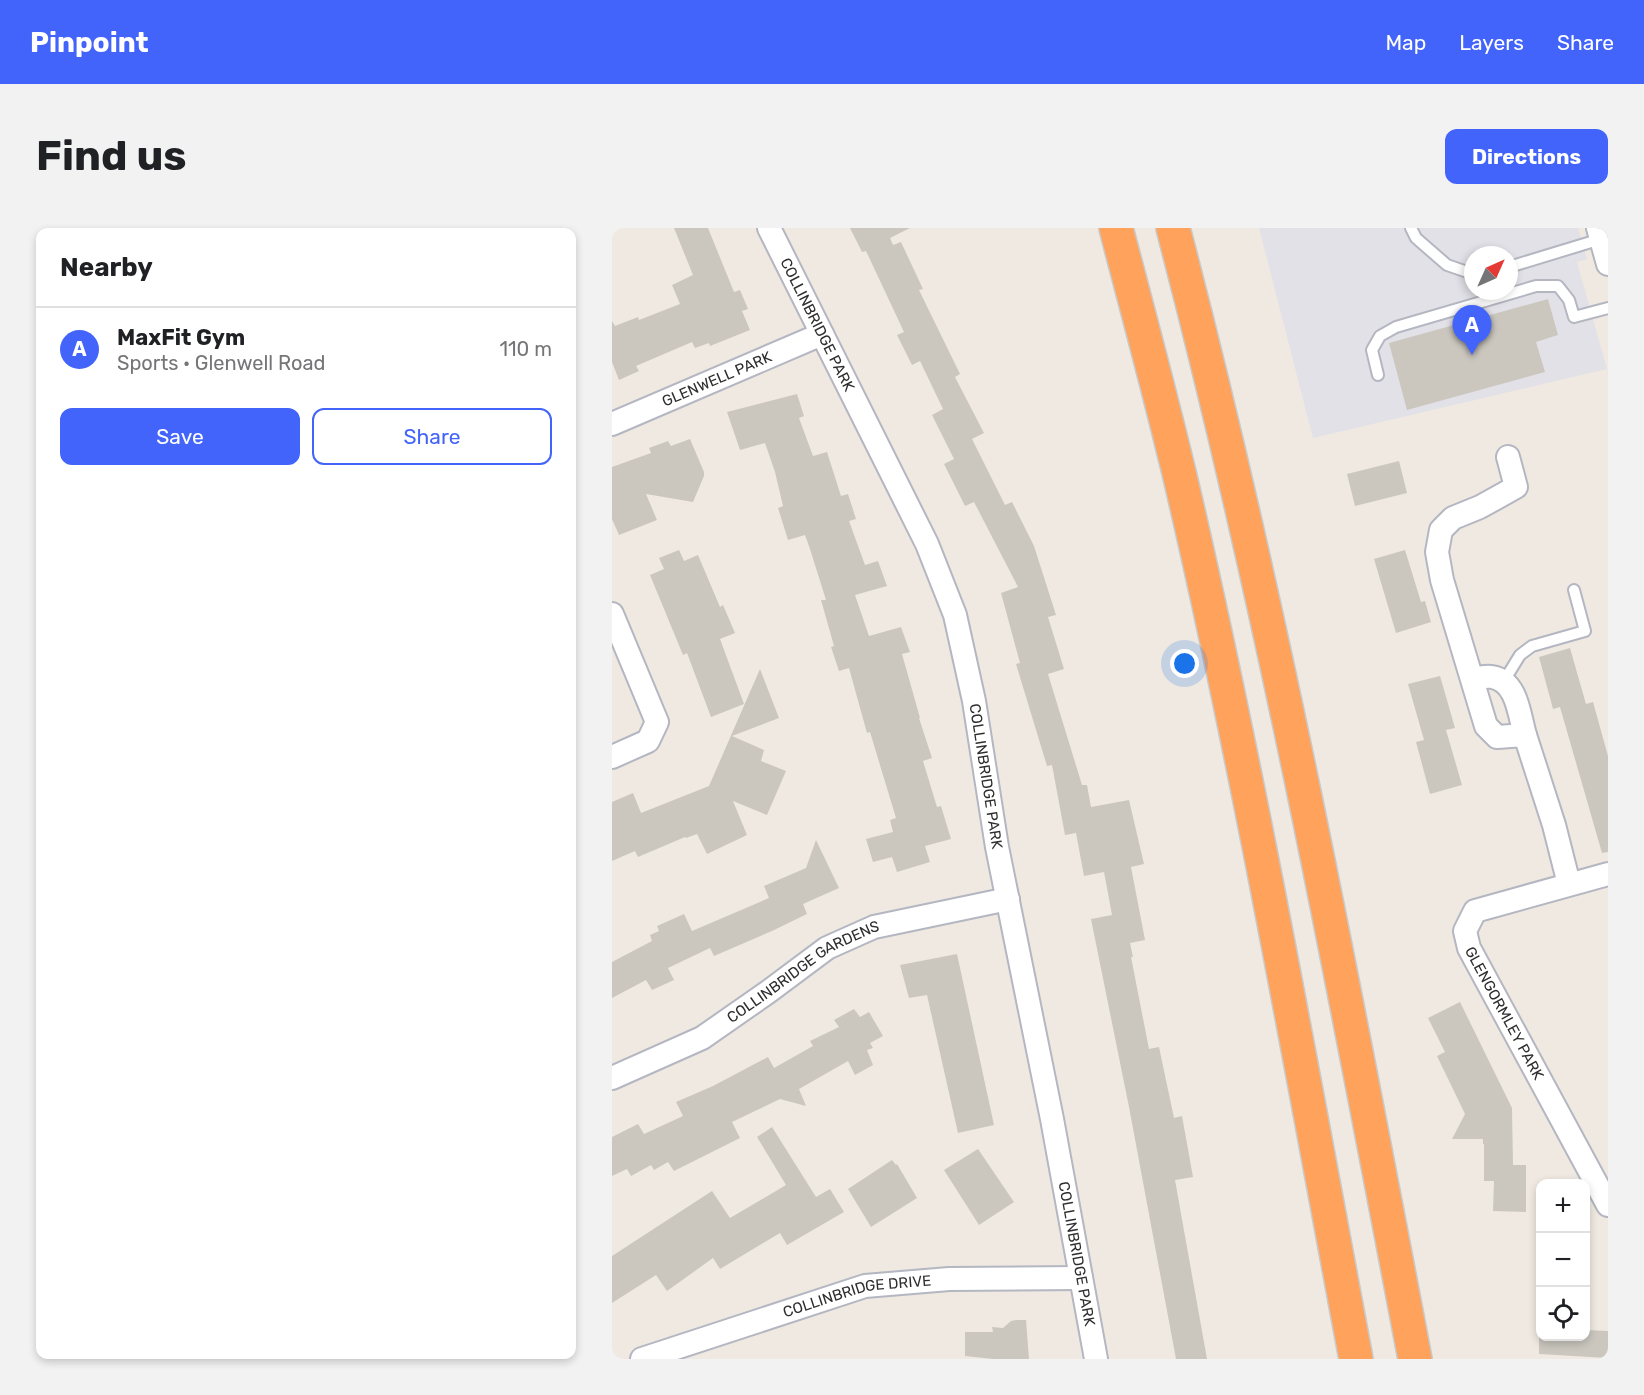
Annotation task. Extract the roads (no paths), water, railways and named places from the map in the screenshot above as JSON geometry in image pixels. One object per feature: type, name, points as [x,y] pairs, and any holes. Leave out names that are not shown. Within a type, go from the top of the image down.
[{"type":"highway","points":[[1116,228],[1181,480],[1229,698],[1356,1359]]},
{"type":"highway","points":[[1173,228],[1262,594],[1364,1092],[1415,1359]]},
{"type":"street","name":"COLLINBRIDGE PARK","points":[[769,228],[927,544],[955,615],[974,701],[997,847],[1052,1119],[1096,1359]]},
{"type":"street","name":"GLENWELL PARK","points":[[612,424],[822,334]]},
{"type":"street","points":[[1508,457],[1516,487],[1480,507],[1453,518],[1441,530],[1437,552],[1442,580],[1486,726],[1497,737],[1525,735]]},
{"type":"street","points":[[612,614],[657,722],[648,741],[612,757]]},
{"type":"street","points":[[1473,678],[1491,677],[1504,681],[1510,688],[1554,825],[1569,885]]},
{"type":"street","name":"GLENGORMLEY PARK","points":[[1606,1196],[1469,948],[1465,931],[1475,911],[1608,874]]},
{"type":"street","name":"COLLINBRIDGE GARDENS","points":[[612,1078],[702,1038],[827,948],[874,927],[1008,899]]},
{"type":"street","name":"COLLINBRIDGE DRIVE","points":[[642,1359],[865,1286],[949,1279],[1081,1278]]},
{"type":"lane","points":[[1411,228],[1416,238],[1447,265],[1464,271]]},
{"type":"lane","points":[[1518,265],[1604,246]]},
{"type":"lane","points":[[1378,375],[1372,350],[1380,336],[1396,327],[1536,286],[1558,286],[1569,300],[1574,317],[1608,308]]},
{"type":"lane","points":[[1504,681],[1520,655],[1532,646],[1586,631],[1574,590]]},
{"type":"place","name":"MaxFit Gym","points":[[1472,355]]}]
